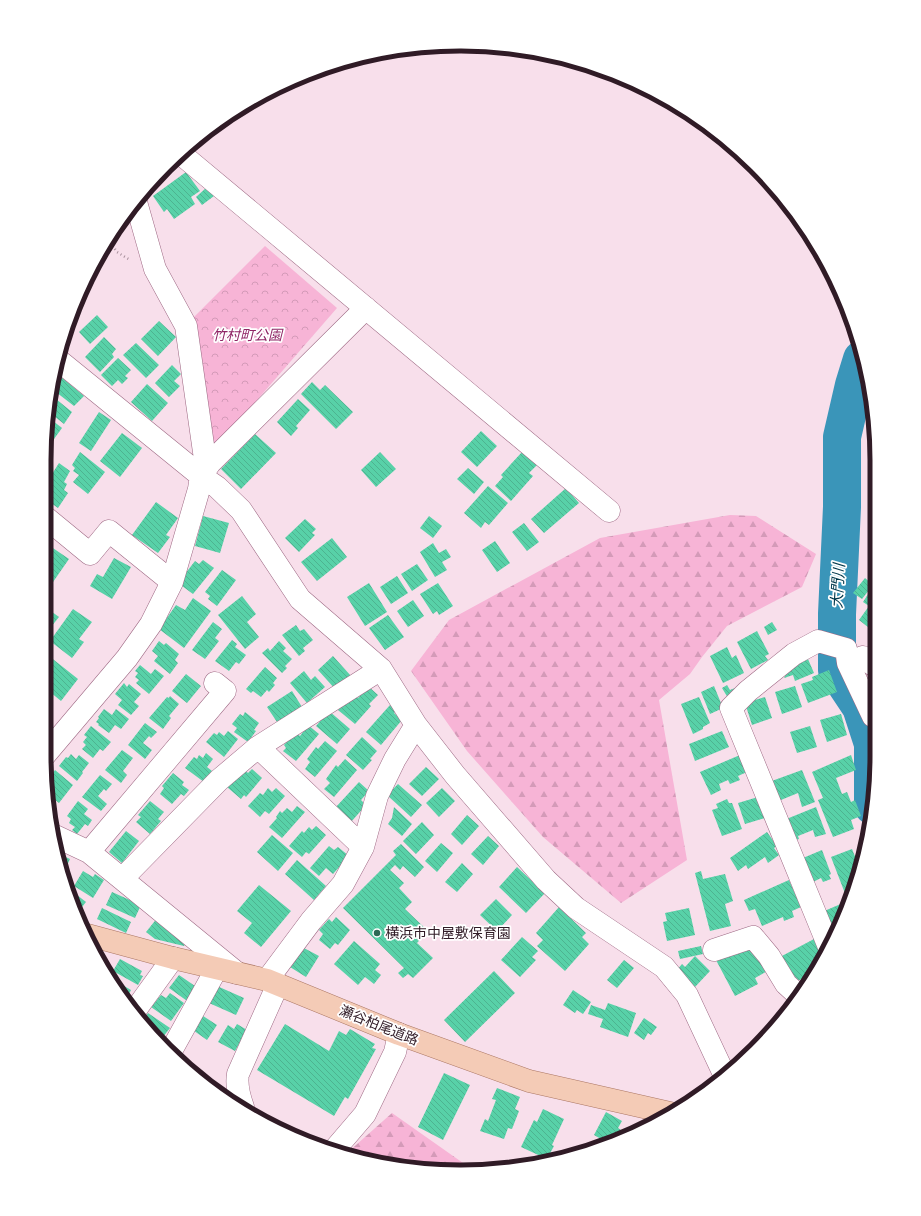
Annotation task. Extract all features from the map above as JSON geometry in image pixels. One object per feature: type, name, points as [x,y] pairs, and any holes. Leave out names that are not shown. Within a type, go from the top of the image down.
[{"type":"main road","name":"瀬谷柏尾道路","points":[[93,936],[172,958],[273,982],[399,1034],[529,1081],[663,1111]]},
{"type":"street","points":[[185,158],[609,511]]},
{"type":"street","points":[[51,748],[127,658],[151,624],[172,582],[199,489],[205,459],[186,326],[155,269],[138,209]]},
{"type":"street","points":[[201,476],[210,463],[366,308]]},
{"type":"street","points":[[63,365],[201,476],[217,487],[241,510],[300,599],[381,669],[416,725],[455,775],[546,880],[576,908],[664,967],[688,995],[722,1070]]},
{"type":"street","points":[[51,522],[90,554],[109,531],[172,582]]},
{"type":"street","points":[[826,940],[731,708],[748,691],[794,654],[818,641],[846,649],[848,663],[870,708]]},
{"type":"street","points":[[122,879],[219,780],[258,747],[381,669]]},
{"type":"street","points":[[89,852],[225,691]]},
{"type":"street","points":[[241,1101],[236,1082],[238,1074],[273,982],[311,921],[343,884],[363,847],[377,796],[394,758],[416,725]]},
{"type":"street","points":[[258,747],[363,847]]},
{"type":"street","points":[[60,838],[89,852],[227,970],[174,1048]]},
{"type":"street","points":[[714,950],[754,937],[769,956],[786,984],[794,992]]},
{"type":"street","points":[[138,1007],[172,958]]},
{"type":"street","points":[[338,1146],[365,1114],[395,1052],[399,1034]]},
{"type":"green space","name":"竹村町公園","points":[[265,246],[337,308],[212,452],[192,319]]},
{"type":"green space","points":[[730,515],[756,516],[816,554],[802,587],[727,626],[690,674],[659,700],[687,860],[621,903],[543,837],[467,751],[411,671],[449,620],[600,538]]},
{"type":"green space","points":[[392,1113],[466,1165],[434,1164],[407,1161],[381,1157],[351,1150]]},
{"type":"building","points":[[186,172],[200,191],[191,197],[195,204],[174,219],[167,209],[164,212],[153,196]]},
{"type":"building","points":[[207,187],[214,196],[202,205],[196,197]]},
{"type":"building","points":[[97,315],[108,327],[90,344],[79,332]]},
{"type":"building","points":[[159,321],[176,337],[158,356],[141,339]]},
{"type":"building","points":[[104,337],[116,349],[112,354],[114,357],[100,372],[85,357]]},
{"type":"building","points":[[136,343],[159,365],[146,378],[123,355]]},
{"type":"building","points":[[118,358],[131,370],[125,376],[128,378],[122,384],[118,380],[112,386],[101,375]]},
{"type":"building","points":[[172,365],[181,374],[174,381],[180,386],[169,397],[155,383]]},
{"type":"building","points":[[60,376],[84,396],[74,406],[57,393]]},
{"type":"building","points":[[312,382],[320,390],[325,385],[353,412],[336,429],[301,394]]},
{"type":"building","points":[[147,384],[168,403],[152,421],[131,402]]},
{"type":"building","points":[[56,399],[72,412],[64,424],[54,416]]},
{"type":"building","points":[[298,399],[310,410],[296,426],[298,428],[291,436],[277,422]]},
{"type":"building","points":[[99,412],[111,420],[91,451],[79,443]]},
{"type":"building","points":[[53,421],[62,428],[54,439],[52,437]]},
{"type":"building","points":[[481,431],[497,446],[477,467],[461,452]]},
{"type":"building","points":[[122,433],[142,448],[120,477],[100,461]]},
{"type":"building","points":[[255,434],[276,453],[241,489],[221,469]]},
{"type":"building","points":[[80,452],[105,472],[88,494],[73,482],[79,475],[73,471],[75,468],[72,465]]},
{"type":"building","points":[[380,452],[396,469],[376,487],[361,470]]},
{"type":"building","points":[[522,452],[537,465],[529,473],[533,476],[511,501],[495,486],[503,477],[501,475]]},
{"type":"building","points":[[59,463],[70,471],[64,482],[67,484],[64,490],[68,493],[58,508],[51,503],[51,476]]},
{"type":"building","points":[[468,468],[484,482],[474,494],[457,479]]},
{"type":"building","points":[[488,486],[508,503],[489,525],[485,522],[481,528],[464,513]]},
{"type":"building","points":[[566,488],[579,503],[544,533],[531,519]]},
{"type":"building","points":[[156,502],[178,518],[166,535],[170,537],[158,553],[132,535]]},
{"type":"building","points":[[203,516],[229,523],[220,553],[195,546]]},
{"type":"building","points":[[429,516],[442,526],[433,538],[420,528]]},
{"type":"building","points":[[305,519],[316,529],[312,533],[315,535],[299,552],[285,538]]},
{"type":"building","points":[[524,523],[539,542],[527,551],[512,532]]},
{"type":"building","points":[[332,538],[347,557],[317,581],[301,562]]},
{"type":"building","points":[[495,541],[510,563],[497,572],[482,550]]},
{"type":"building","points":[[433,543],[439,553],[446,549],[451,557],[442,562],[447,570],[435,577],[420,552]]},
{"type":"building","points":[[51,547],[69,559],[51,585]]},
{"type":"building","points":[[114,558],[131,567],[112,599],[90,586],[97,574],[103,577]]},
{"type":"building","points":[[203,560],[214,568],[193,594],[178,583],[195,561],[199,564]]},
{"type":"building","points":[[417,564],[428,580],[412,591],[401,574]]},
{"type":"building","points":[[222,570],[236,580],[217,606],[208,599],[210,596],[205,592]]},
{"type":"building","points":[[397,576],[408,593],[391,604],[380,587]]},
{"type":"building","points":[[865,578],[870,582],[870,589],[862,599],[853,593]]},
{"type":"building","points":[[369,583],[387,612],[365,626],[347,597]]},
{"type":"building","points":[[438,583],[453,606],[439,615],[437,611],[433,614],[420,594]]},
{"type":"building","points":[[870,591],[870,629],[859,620],[869,606],[863,602]]},
{"type":"building","points":[[242,596],[256,614],[247,622],[259,637],[245,649],[218,615]]},
{"type":"building","points":[[193,598],[211,611],[184,648],[159,629],[176,605],[185,610]]},
{"type":"building","points":[[413,600],[424,616],[408,627],[397,611]]},
{"type":"building","points":[[73,609],[92,622],[79,639],[84,642],[72,658],[51,642],[51,640]]},
{"type":"building","points":[[51,611],[59,617],[51,627]]},
{"type":"building","points":[[388,615],[404,637],[385,650],[369,628]]},
{"type":"building","points":[[213,622],[222,629],[215,638],[219,641],[205,659],[192,650]]},
{"type":"building","points":[[772,622],[777,630],[768,635],[764,627]]},
{"type":"building","points":[[296,625],[300,631],[304,629],[313,640],[303,648],[305,651],[299,656],[282,635]]},
{"type":"building","points":[[757,631],[769,654],[765,656],[768,660],[751,669],[737,642]]},
{"type":"building","points":[[232,640],[237,644],[235,647],[246,655],[239,664],[236,662],[229,671],[215,661]]},
{"type":"building","points":[[159,641],[164,645],[166,643],[179,654],[175,660],[178,663],[170,674],[154,661],[158,656],[152,651]]},
{"type":"building","points":[[279,641],[286,648],[283,651],[292,659],[285,666],[287,668],[282,673],[262,653],[268,648],[270,651]]},
{"type":"building","points":[[727,647],[732,658],[736,655],[744,673],[723,683],[710,656]]},
{"type":"building","points":[[333,656],[351,676],[336,690],[318,670]]},
{"type":"building","points":[[51,658],[78,679],[61,701],[51,693]]},
{"type":"building","points":[[808,659],[814,673],[795,681],[793,675],[784,678],[789,667]]},
{"type":"building","points":[[140,665],[151,674],[155,669],[164,676],[149,694],[136,683],[139,680],[135,677],[138,673],[135,671]]},
{"type":"building","points":[[265,667],[277,678],[273,683],[275,685],[269,692],[267,690],[261,697],[253,691],[251,693],[246,689]]},
{"type":"building","points":[[829,670],[837,692],[808,703],[801,684],[813,680],[812,677]]},
{"type":"building","points":[[304,671],[311,680],[315,676],[325,687],[307,703],[290,683]]},
{"type":"building","points":[[186,674],[201,686],[187,703],[172,691]]},
{"type":"building","points":[[124,683],[127,687],[129,684],[141,694],[134,702],[139,706],[131,715],[118,705],[122,700],[115,694]]},
{"type":"building","points":[[727,685],[730,690],[735,688],[738,693],[728,698],[722,688]]},
{"type":"building","points":[[368,686],[378,695],[369,704],[371,706],[355,724],[338,710],[347,699],[355,695],[358,698]]},
{"type":"building","points":[[714,686],[723,708],[710,714],[701,692]]},
{"type":"building","points":[[795,686],[802,707],[782,714],[775,692]]},
{"type":"building","points":[[292,691],[302,707],[277,722],[267,707]]},
{"type":"building","points":[[170,696],[179,704],[169,716],[171,718],[163,729],[149,718],[167,697],[169,698]]},
{"type":"building","points":[[699,697],[710,723],[703,727],[703,729],[693,734],[681,704]]},
{"type":"building","points":[[765,697],[772,718],[752,725],[745,703]]},
{"type":"building","points":[[390,705],[397,710],[394,713],[402,720],[381,745],[366,732]]},
{"type":"building","points":[[104,709],[112,715],[116,709],[129,719],[121,729],[115,725],[109,733],[96,722]]},
{"type":"building","points":[[329,711],[350,729],[337,744],[316,726]]},
{"type":"building","points":[[245,712],[259,723],[254,730],[256,731],[248,742],[234,732],[237,728],[232,724],[240,714],[243,716]]},
{"type":"building","points":[[841,714],[847,735],[827,742],[820,720]]},
{"type":"building","points":[[145,723],[157,732],[151,738],[149,736],[143,743],[152,750],[145,759],[128,745]]},
{"type":"building","points":[[308,725],[319,734],[296,761],[283,751],[286,748],[284,745],[296,733],[300,736]]},
{"type":"building","points":[[91,726],[111,742],[103,751],[100,749],[93,758],[82,749],[86,745],[83,742],[87,737],[84,735]]},
{"type":"building","points":[[810,726],[817,747],[797,753],[790,732]]},
{"type":"building","points":[[228,731],[238,739],[224,757],[206,742],[214,733],[217,735],[219,732],[224,736]]},
{"type":"building","points":[[722,731],[729,747],[695,761],[689,744]]},
{"type":"building","points":[[362,737],[377,751],[370,759],[372,760],[363,770],[346,755]]},
{"type":"building","points":[[325,741],[337,751],[315,777],[305,769],[310,762],[307,759],[316,747],[318,749]]},
{"type":"building","points":[[122,750],[133,758],[123,771],[127,775],[121,783],[105,770]]},
{"type":"building","points":[[206,753],[213,759],[207,767],[212,771],[204,782],[185,768],[194,757],[197,759],[199,755],[203,758]]},
{"type":"building","points":[[71,754],[76,759],[79,755],[89,763],[77,781],[59,766],[66,757],[68,758]]},
{"type":"building","points":[[740,755],[747,772],[738,776],[740,780],[730,784],[728,780],[719,784],[721,790],[711,795],[700,772]]},
{"type":"building","points":[[851,755],[856,770],[836,778],[842,794],[847,792],[851,802],[855,800],[861,816],[851,820],[854,829],[833,837],[818,800],[823,798],[812,772]]},
{"type":"building","points":[[345,759],[357,770],[334,797],[324,789],[330,783],[326,779],[336,765],[338,767]]},
{"type":"building","points":[[426,767],[439,779],[422,796],[409,784]]},
{"type":"building","points":[[252,769],[262,778],[246,797],[244,795],[241,799],[227,787],[245,770],[248,773]]},
{"type":"building","points":[[55,770],[73,785],[59,803],[54,799],[52,774]]},
{"type":"building","points":[[802,770],[815,802],[802,807],[798,793],[776,802],[769,782]]},
{"type":"building","points":[[173,773],[184,782],[182,785],[189,790],[184,796],[181,794],[172,804],[160,794],[164,788],[162,786]]},
{"type":"building","points":[[100,775],[112,784],[106,791],[104,789],[98,796],[107,804],[101,811],[82,797]]},
{"type":"building","points":[[359,782],[369,791],[361,800],[366,805],[351,822],[336,807]]},
{"type":"building","points":[[398,784],[422,805],[411,817],[387,795]]},
{"type":"building","points":[[268,788],[272,792],[276,788],[285,796],[269,814],[265,811],[260,817],[248,806],[260,793],[263,795]]},
{"type":"building","points":[[442,788],[455,801],[439,817],[426,803]]},
{"type":"building","points":[[758,797],[765,818],[745,824],[738,803]]},
{"type":"building","points":[[727,799],[729,803],[732,803],[742,829],[722,836],[712,810],[718,808],[716,804]]},
{"type":"building","points":[[78,801],[88,809],[84,814],[92,820],[88,826],[85,824],[77,834],[72,830],[75,827],[69,823],[71,819],[67,816]]},
{"type":"building","points":[[150,801],[164,812],[158,819],[161,821],[150,834],[136,822],[141,817],[138,815]]},
{"type":"building","points":[[297,806],[305,812],[282,838],[269,827],[277,818],[276,817],[280,811],[282,813],[287,808],[292,812]]},
{"type":"building","points":[[394,807],[412,824],[402,836],[388,824],[392,818]]},
{"type":"building","points":[[816,807],[826,834],[815,837],[813,830],[798,836],[799,839],[792,841],[784,820]]},
{"type":"building","points":[[467,815],[479,826],[462,845],[451,834]]},
{"type":"building","points":[[422,822],[434,835],[416,854],[403,841]]},
{"type":"building","points":[[316,826],[326,835],[309,854],[306,852],[302,857],[289,846],[302,831],[304,833],[309,827],[312,830]]},
{"type":"building","points":[[126,831],[139,841],[122,863],[109,852]]},
{"type":"building","points":[[767,832],[777,846],[774,848],[779,855],[768,863],[765,857],[748,869],[746,865],[738,871],[730,858]]},
{"type":"building","points":[[272,835],[293,853],[278,871],[257,852]]},
{"type":"building","points":[[488,836],[499,846],[483,865],[471,854]]},
{"type":"building","points":[[441,843],[453,853],[437,872],[425,861]]},
{"type":"building","points":[[401,844],[424,867],[415,877],[403,866],[400,870],[395,865],[390,870],[404,883],[399,888],[412,902],[405,909],[428,931],[417,943],[433,958],[413,978],[408,974],[403,978],[398,973],[404,968],[343,908],[396,855],[393,851]]},
{"type":"building","points":[[329,846],[334,850],[338,847],[349,856],[333,874],[326,868],[319,876],[310,868]]},
{"type":"building","points":[[852,849],[856,860],[845,894],[831,857]]},
{"type":"building","points":[[822,850],[831,874],[829,875],[831,879],[823,882],[821,878],[809,884],[803,858]]},
{"type":"building","points":[[64,856],[70,859],[67,866]]},
{"type":"building","points":[[297,860],[326,886],[314,900],[285,874]]},
{"type":"building","points":[[462,863],[473,874],[457,892],[445,882]]},
{"type":"building","points":[[517,867],[545,893],[526,913],[499,887]]},
{"type":"building","points":[[83,871],[93,877],[95,874],[104,880],[93,898],[74,886]]},
{"type":"building","points":[[701,871],[703,879],[725,874],[733,901],[725,904],[731,926],[710,931],[695,873]]},
{"type":"building","points":[[789,880],[801,907],[792,911],[794,917],[784,921],[783,917],[762,926],[755,909],[749,911],[744,900]]},
{"type":"building","points":[[259,885],[291,911],[261,947],[244,933],[252,923],[237,911]]},
{"type":"building","points":[[112,892],[141,905],[135,918],[106,905]]},
{"type":"building","points":[[75,894],[86,902],[81,909]]},
{"type":"building","points":[[496,899],[512,915],[497,931],[480,915]]},
{"type":"building","points":[[842,903],[830,931],[822,912]]},
{"type":"building","points":[[559,907],[586,933],[582,937],[589,944],[565,971],[537,946],[543,940],[536,933]]},
{"type":"building","points":[[102,908],[131,922],[126,933],[97,919]]},
{"type":"building","points":[[689,908],[695,935],[667,941],[663,922],[667,921],[665,913]]},
{"type":"building","points":[[158,917],[188,940],[184,946],[155,939],[146,932]]},
{"type":"building","points":[[336,917],[350,930],[338,945],[335,943],[330,949],[319,940],[323,934],[319,930],[329,919],[332,922]]},
{"type":"building","points":[[522,937],[538,951],[532,957],[536,960],[520,977],[501,960]]},
{"type":"building","points":[[814,939],[820,950],[804,977],[794,983],[780,957]]},
{"type":"building","points":[[354,941],[380,964],[375,970],[381,975],[374,984],[365,977],[358,985],[334,964]]},
{"type":"building","points":[[751,943],[773,968],[755,978],[758,984],[735,996],[716,960]]},
{"type":"building","points":[[701,946],[703,954],[680,959],[678,951]]},
{"type":"building","points":[[302,947],[319,956],[306,977],[290,967]]},
{"type":"building","points":[[695,956],[710,971],[695,987],[677,970],[682,964],[685,967]]},
{"type":"building","points":[[120,959],[142,971],[140,975],[143,976],[138,985],[113,971]]},
{"type":"building","points":[[624,960],[634,968],[617,988],[607,980]]},
{"type":"building","points":[[494,971],[515,993],[465,1042],[444,1020]]},
{"type":"building","points":[[179,975],[195,986],[190,1003],[169,988]]},
{"type":"building","points":[[121,984],[131,990],[129,995]]},
{"type":"building","points":[[217,986],[244,998],[236,1015],[209,1003]]},
{"type":"building","points":[[573,990],[591,1002],[583,1014],[577,1010],[575,1013],[563,1005]]},
{"type":"building","points":[[170,993],[184,1003],[171,1021],[151,1007],[161,995],[166,998]]},
{"type":"building","points":[[608,1003],[636,1013],[628,1037],[600,1027],[603,1019],[588,1014],[591,1005],[605,1010]]},
{"type":"building","points":[[148,1013],[170,1028],[163,1037],[146,1017]]},
{"type":"building","points":[[200,1014],[217,1025],[207,1040],[190,1028]]},
{"type":"building","points":[[644,1018],[657,1027],[651,1035],[648,1033],[644,1040],[634,1033]]},
{"type":"building","points":[[237,1024],[247,1030],[235,1051],[218,1042],[228,1025],[234,1029]]},
{"type":"building","points":[[285,1024],[329,1051],[339,1031],[346,1035],[350,1029],[375,1044],[372,1048],[376,1049],[348,1099],[345,1097],[334,1116],[257,1070]]},
{"type":"building","points":[[444,1073],[470,1085],[443,1140],[418,1127]]},
{"type":"building","points":[[497,1088],[520,1097],[515,1109],[519,1111],[512,1129],[508,1128],[504,1139],[480,1131],[485,1119],[488,1121],[496,1100],[492,1099]]},
{"type":"building","points":[[543,1109],[564,1119],[549,1155],[542,1157],[521,1147],[534,1120],[537,1122]]},
{"type":"building","points":[[606,1112],[622,1121],[618,1128],[621,1130],[619,1133],[602,1139],[594,1135]]},
{"type":"waterway","name":"大門川","points":[[859,368],[842,437],[842,507],[837,614],[837,671],[861,707],[870,735]]},
{"type":"place","name":"横浜市中屋敷保育園","points":[[377,933]]}]
